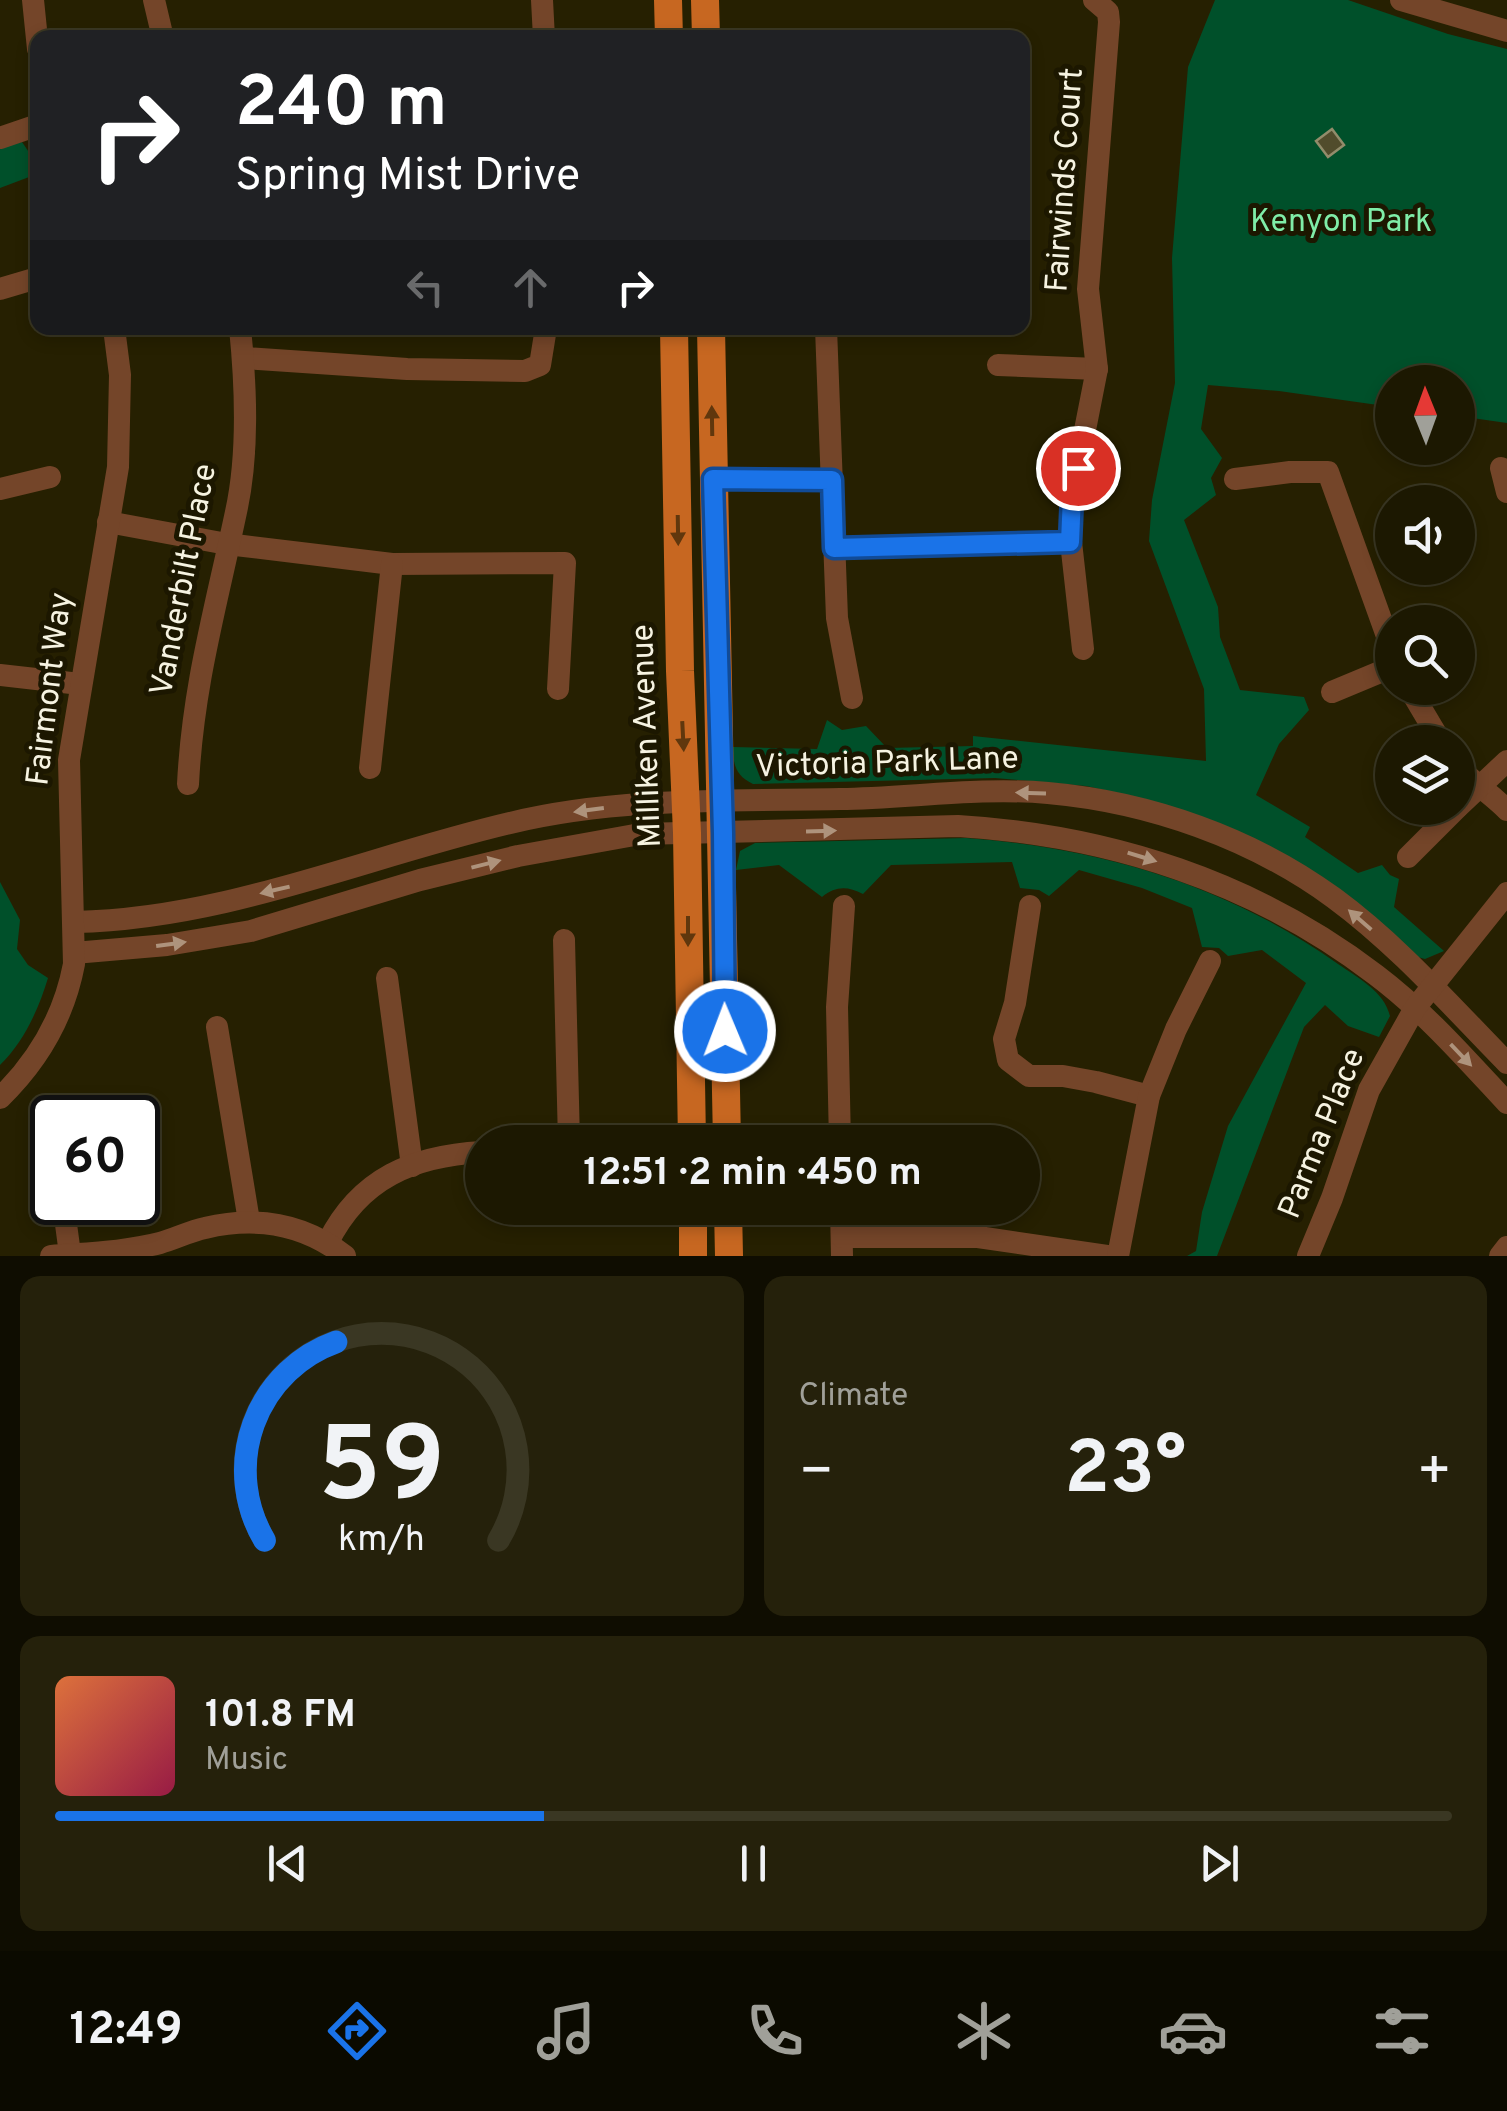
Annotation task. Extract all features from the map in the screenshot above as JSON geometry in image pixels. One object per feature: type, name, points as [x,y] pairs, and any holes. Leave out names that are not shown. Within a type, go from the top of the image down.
[{"type":"main road","points":[[668,0],[668,30]]},
{"type":"main road","points":[[705,0],[706,30]]},
{"type":"main road","name":"Milliken Avenue","points":[[674,335],[692,1125]]},
{"type":"main road","points":[[711,335],[727,1125]]},
{"type":"main road","points":[[693,1225],[694,1256]]},
{"type":"main road","points":[[728,1225],[729,1256]]},
{"type":"street","points":[[33,0],[36,30]]},
{"type":"street","points":[[154,0],[160,30]]},
{"type":"street","points":[[1400,0],[1507,31]]},
{"type":"street","points":[[543,1],[544,30]]},
{"type":"street","name":"Fairwinds Court","points":[[1083,648],[1070,542],[1072,496],[1097,368],[1088,289],[1101,6]]},
{"type":"street","points":[[0,138],[30,128]]},
{"type":"street","points":[[0,289],[30,280]]},
{"type":"street","name":"Fairmont Way","points":[[0,1098],[24,1075],[56,1024],[70,984],[75,922],[69,760],[118,468],[120,375],[115,335]]},
{"type":"street","name":"Vanderbilt Place","points":[[188,784],[197,682],[237,510],[242,462],[241,335]]},
{"type":"street","points":[[244,358],[407,369],[525,371],[540,366],[545,335]]},
{"type":"street","points":[[826,335],[836,618],[852,698]]},
{"type":"street","points":[[998,365],[1097,368]]},
{"type":"street","points":[[1500,468],[1507,492]]},
{"type":"street","points":[[1235,479],[1328,472],[1376,605]]},
{"type":"street","points":[[0,488],[50,477]]},
{"type":"street","points":[[713,479],[832,480]]},
{"type":"street","points":[[108,522],[227,544],[392,564],[565,563],[558,689]]},
{"type":"street","points":[[834,548],[1070,542]]},
{"type":"street","points":[[370,768],[392,564]]},
{"type":"street","points":[[1332,692],[1375,674]]},
{"type":"street","points":[[0,675],[80,684]]},
{"type":"street","points":[[1507,761],[1476,787],[1507,810]]},
{"type":"street","name":"Victoria Park Lane","points":[[75,922],[165,914],[279,890],[405,850],[514,822],[624,805],[1030,792],[1106,800],[1148,811],[1235,841],[1307,880],[1348,910],[1432,986],[1507,1063]]},
{"type":"street","points":[[1408,858],[1440,825]]},
{"type":"street","name":"Victoria Park Lane","points":[[74,953],[166,945],[250,931],[420,880],[518,856],[640,834],[958,826],[1038,833],[1090,842],[1199,875],[1256,901],[1335,946],[1415,1008],[1507,1103]]},
{"type":"street","name":"Parma Place","points":[[1308,1256],[1369,1090],[1415,1008],[1507,893]]},
{"type":"street","points":[[840,1125],[837,1007],[844,906]]},
{"type":"street","points":[[1030,906],[1018,986],[1004,1040],[1008,1060],[1029,1076],[1063,1076],[1149,1096]]},
{"type":"street","points":[[564,940],[569,1125]]},
{"type":"street","points":[[1118,1256],[1149,1096],[1210,961]]},
{"type":"street","points":[[387,978],[412,1166]]},
{"type":"street","points":[[217,1026],[249,1221]]},
{"type":"street","points":[[62,1225],[61,1255],[131,1248],[204,1228],[249,1221],[272,1221],[336,1249],[342,1214],[393,1172],[444,1154],[465,1153]]},
{"type":"street","points":[[842,1246],[978,1236],[1107,1256]]},
{"type":"street","points":[[1500,1256],[1507,1247]]},
{"type":"green space","name":"Kenyon Park","points":[[1215,0],[1348,0],[1448,34],[1507,49],[1507,423],[1475,418],[1475,365],[1375,365],[1375,405],[1208,385],[1201,429],[1222,458],[1211,478],[1216,495],[1184,520],[1218,607],[1220,637],[1240,690],[1304,697],[1309,710],[1279,744],[1256,795],[1310,827],[1305,837],[1358,873],[1382,865],[1399,879],[1394,907],[1444,951],[1425,959],[1414,956],[1376,919],[1132,796],[1086,786],[995,778],[753,784],[739,774],[735,765],[733,747],[817,749],[827,720],[842,730],[866,726],[887,748],[973,746],[973,736],[1206,761],[1204,689],[1149,541],[1152,500],[1175,383],[1172,258],[1188,67]]},
{"type":"green space","points":[[22,142],[30,154],[30,177],[0,188],[0,148]]},
{"type":"green space","points":[[966,838],[1113,861],[1207,892],[1296,936],[1362,980],[1387,1007],[1390,1016],[1379,1037],[1348,1026],[1325,1005],[1304,1027],[1217,1256],[1187,1256],[1196,1251],[1202,1212],[1228,1126],[1306,983],[1262,950],[1228,956],[1219,948],[1202,947],[1192,908],[1142,888],[1079,870],[1049,896],[1039,890],[1020,888],[1012,862],[891,865],[863,894],[842,888],[822,897],[779,865],[736,870],[740,851],[755,843]]},
{"type":"green space","points":[[0,882],[20,920],[17,949],[28,965],[48,978],[30,1024],[0,1065]]},
{"type":"building","points":[[1332,129],[1344,145],[1328,157],[1316,141]]},
{"type":"route","points":[[725,1031],[713,479],[832,480],[834,548],[1070,542],[1078,468]]}]
